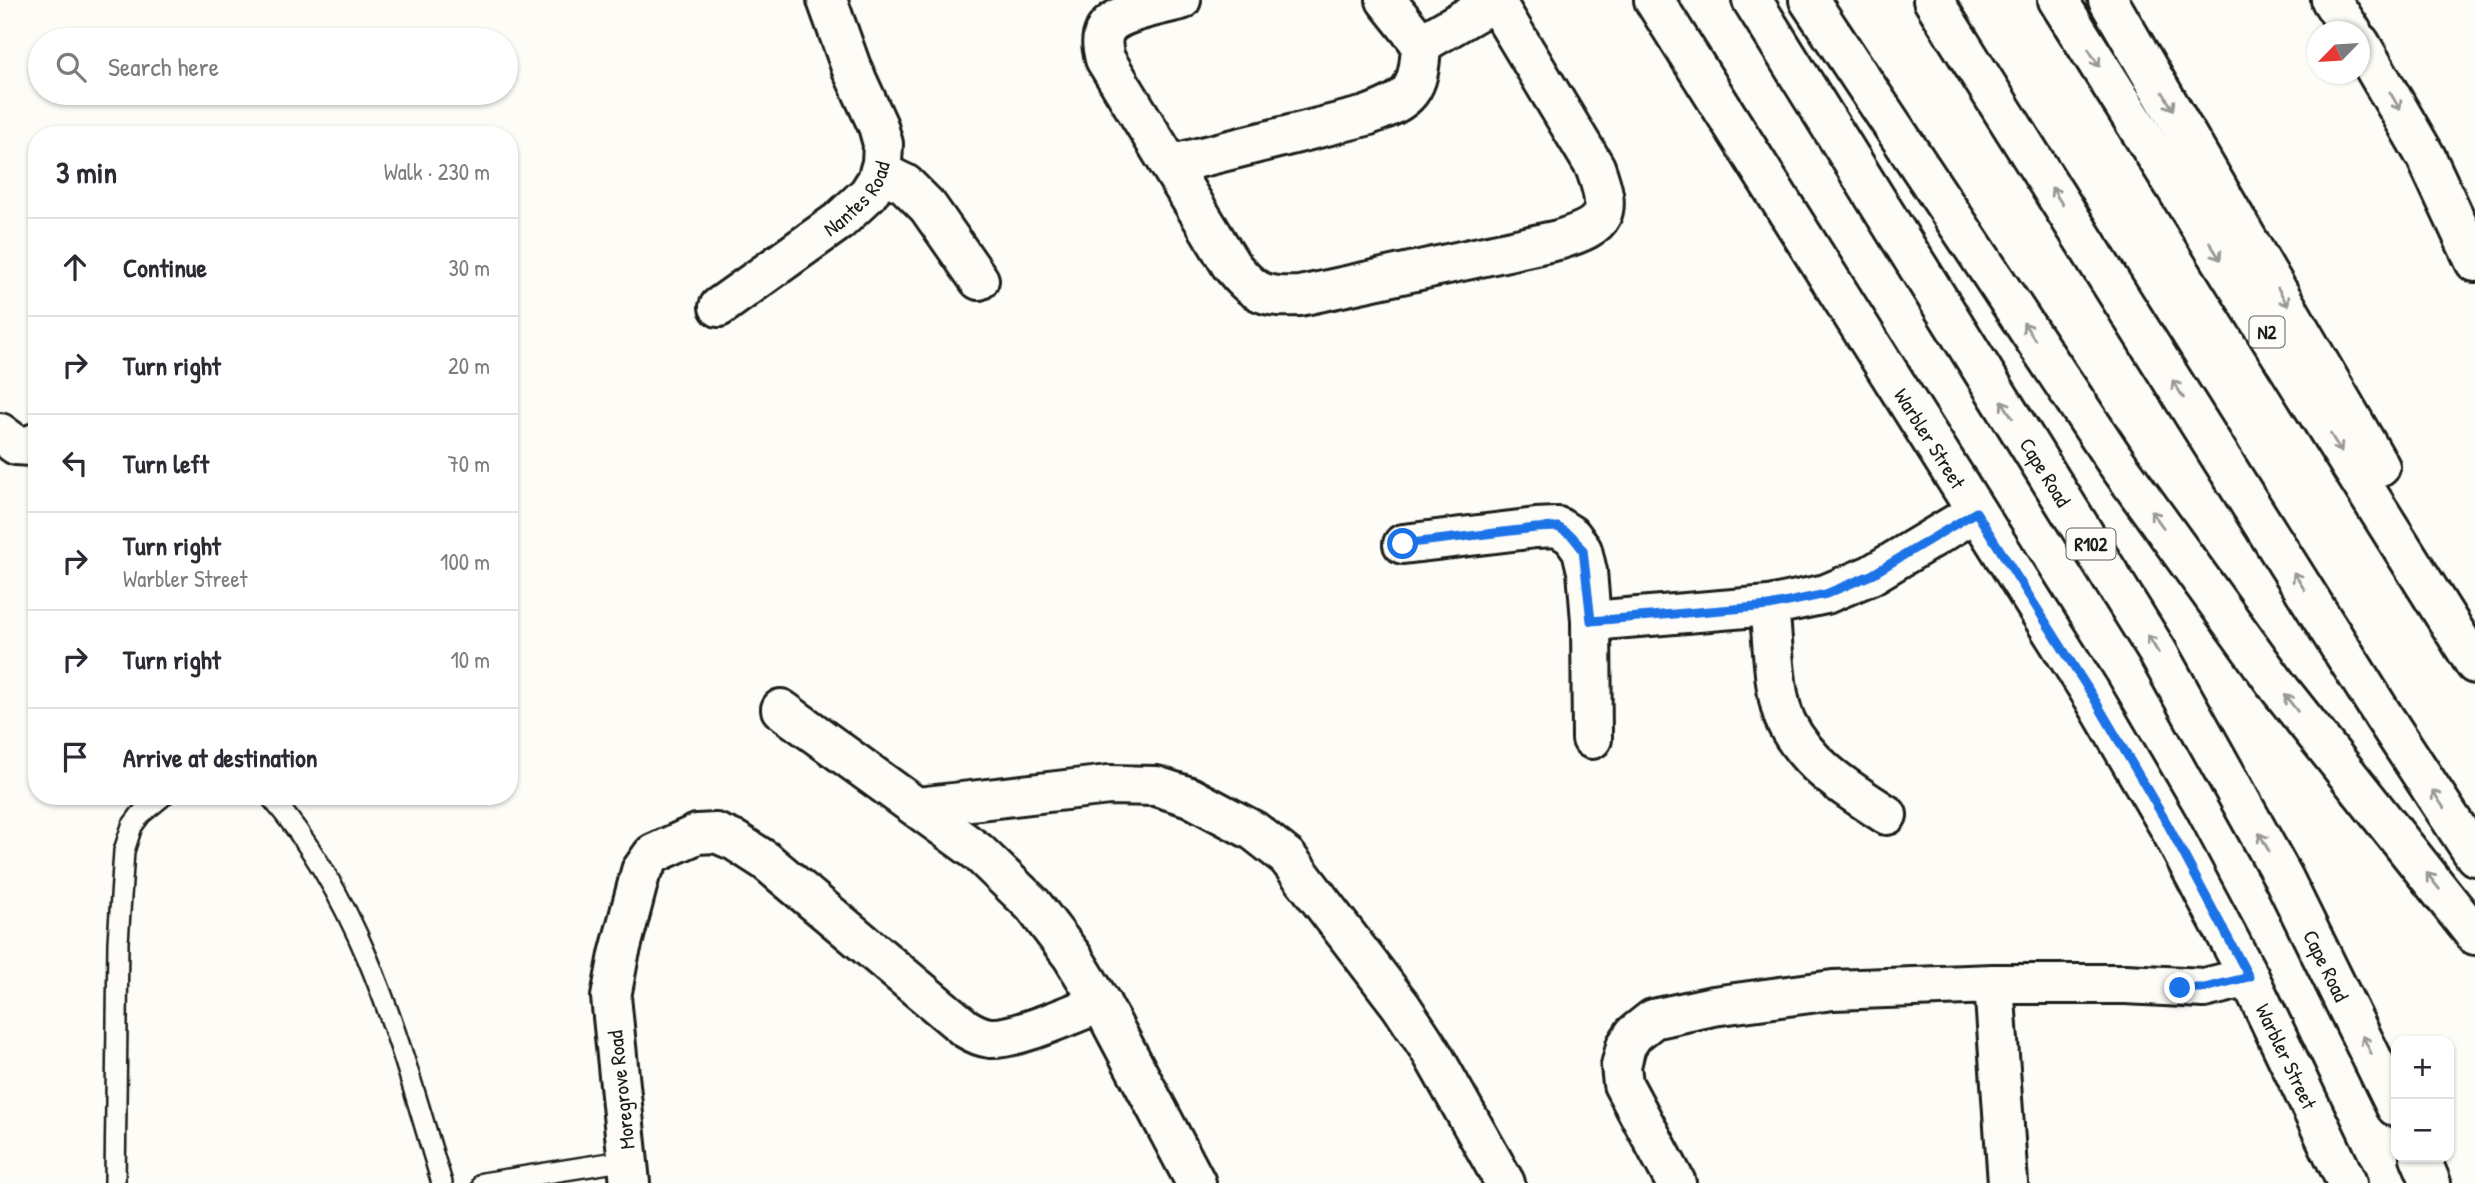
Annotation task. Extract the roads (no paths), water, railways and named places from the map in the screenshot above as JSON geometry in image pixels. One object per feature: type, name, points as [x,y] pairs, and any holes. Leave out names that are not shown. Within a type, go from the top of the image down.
[{"type":"main road","name":"Nantes Road","points":[[719,307],[839,221],[868,194],[880,172],[883,144],[878,126],[850,66],[827,0]]},
{"type":"main road","points":[[1181,0],[1120,17],[1105,29],[1102,43],[1105,59],[1231,265],[1248,286],[1262,294],[1278,297],[1300,296],[1584,232],[1598,221],[1604,208],[1604,194],[1595,167],[1495,0],[1422,44]]},
{"type":"main road","points":[[1170,165],[1366,116],[1392,107],[1407,95],[1420,74],[1422,44],[1386,0]]},
{"type":"main road","name":"Warbler Street","points":[[1654,0],[2092,695],[2168,825],[2249,977],[2347,1183]]},
{"type":"main road","name":"Cape Road","points":[[1752,0],[2157,651],[2283,877],[2392,1099]]},
{"type":"main road","points":[[1809,0],[2116,462],[2279,688],[2475,934]]},
{"type":"main road","points":[[1933,0],[2384,717],[2475,856]]},
{"type":"main road","name":"N2","points":[[2058,0],[2475,664]]},
{"type":"main road","points":[[2108,0],[2475,632]]},
{"type":"main road","points":[[2331,0],[2345,21]]},
{"type":"main road","points":[[2370,60],[2426,158],[2475,262]]},
{"type":"main road","points":[[880,172],[905,184],[928,207],[979,280]]},
{"type":"main road","points":[[0,433],[16,445],[28,446]]},
{"type":"main road","points":[[1591,621],[1769,606],[1826,594],[1871,575],[1976,512]]},
{"type":"main road","points":[[1403,544],[1536,528],[1558,527],[1572,536],[1583,550],[1591,621],[1592,739]]},
{"type":"main road","points":[[1769,606],[1779,692],[1786,723],[1804,751],[1834,780],[1887,815]]},
{"type":"main road","points":[[781,709],[978,852],[1033,905],[1072,956],[1101,1003],[1196,1183]]},
{"type":"main road","points":[[918,807],[1109,785],[1156,786],[1190,797],[1254,831],[1287,857],[1401,1006],[1430,1050],[1505,1183]]},
{"type":"main road","name":"Moregrove Road","points":[[629,1172],[611,997],[619,955],[641,871],[653,854],[697,834],[716,833],[735,841],[766,861],[965,1028],[978,1035],[992,1038],[1016,1034],[1101,1003]]},
{"type":"main road","points":[[1676,1183],[1623,1084],[1621,1066],[1626,1046],[1634,1034],[1653,1019],[1713,1006],[1833,990],[1994,984],[2125,984],[2204,988],[2249,977]]},
{"type":"main road","points":[[1994,984],[2008,1183]]},
{"type":"main road","points":[[2422,1162],[2431,1183]]},
{"type":"lane","points":[[115,1183],[118,943],[124,851],[132,827],[152,805]]},
{"type":"lane","points":[[277,805],[320,866],[354,924],[381,989],[442,1183]]},
{"type":"lane","points":[[483,1183],[629,1172]]}]
